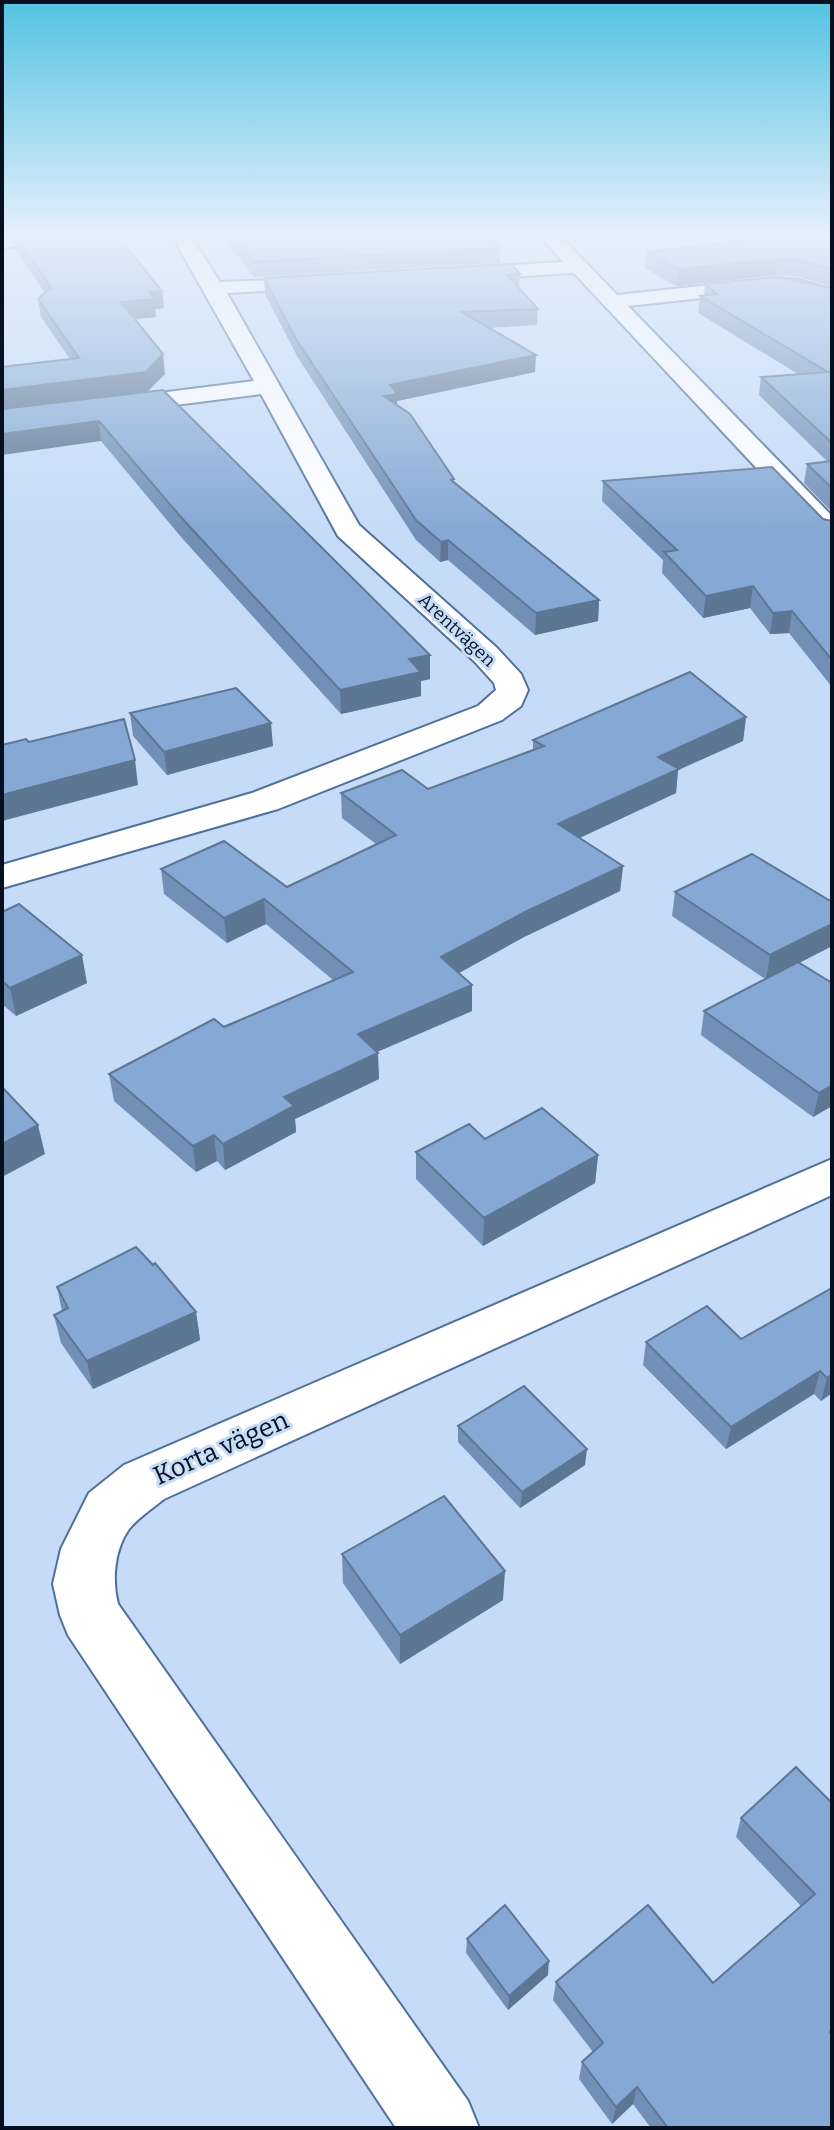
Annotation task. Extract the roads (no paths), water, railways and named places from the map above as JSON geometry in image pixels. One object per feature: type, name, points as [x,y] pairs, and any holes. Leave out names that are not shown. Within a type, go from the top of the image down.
[{"type":"street","name":"Arentvägen","points":[[2,877],[265,801],[490,713],[509,699],[512,690],[510,681],[486,655],[348,530],[238,333]]},
{"type":"street","points":[[642,333],[832,532]]},
{"type":"street","points":[[2,420],[266,386]]},
{"type":"street","name":"Korta vägen","points":[[441,2128],[90,1615],[83,1584],[90,1549],[109,1511],[144,1482],[832,1176]]}]
